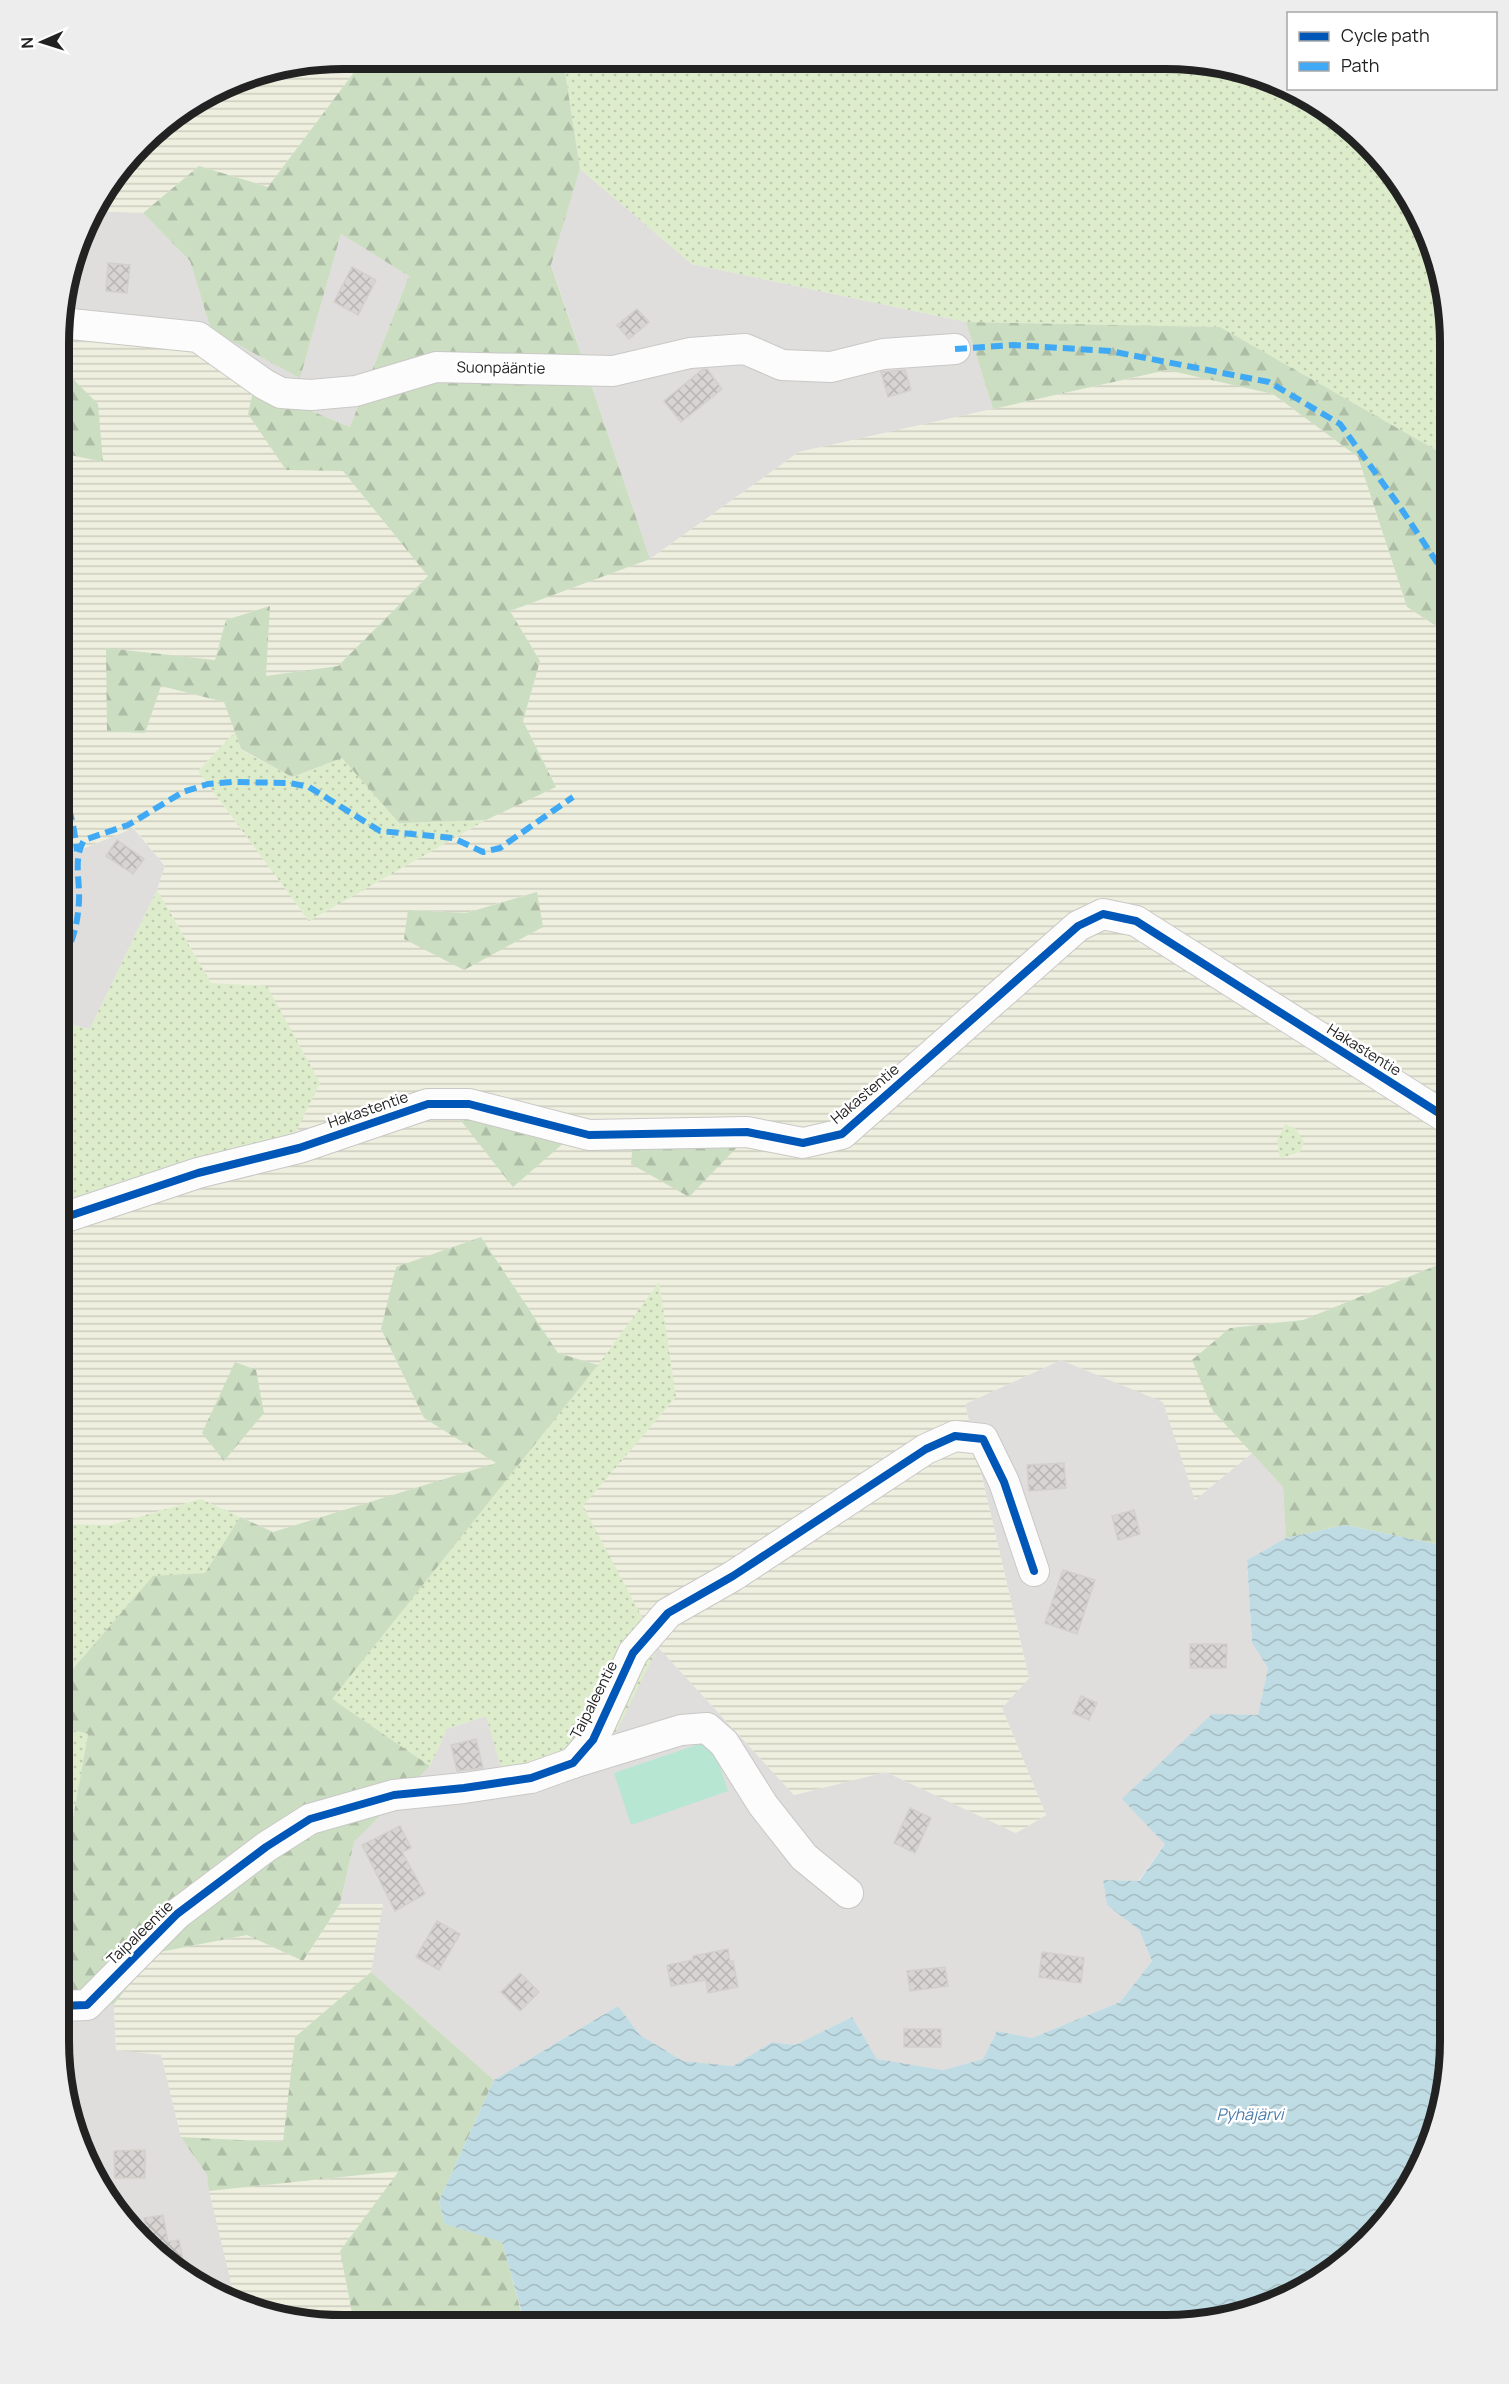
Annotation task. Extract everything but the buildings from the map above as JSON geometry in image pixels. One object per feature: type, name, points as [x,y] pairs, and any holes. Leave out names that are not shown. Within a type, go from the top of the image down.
[{"type":"street","name":"Suonpääntie","points":[[70,324],[198,337],[264,384],[282,393],[311,395],[356,392],[436,367],[613,371],[690,353],[745,349],[782,365],[831,367],[883,354],[955,349]]},
{"type":"street","name":"Hakastentie","points":[[69,1216],[198,1173],[299,1148],[428,1104],[469,1104],[589,1135],[747,1132],[803,1143],[842,1134],[1078,926],[1103,914],[1136,921],[1440,1114]]},
{"type":"street","name":"Taipaleentie","points":[[69,2006],[87,2005],[177,1914],[266,1847],[310,1819],[394,1795],[531,1778],[573,1763],[593,1740],[633,1653],[668,1614],[733,1576],[926,1449],[955,1436],[983,1439],[1004,1482],[1034,1571]]},
{"type":"street","points":[[573,1763],[681,1730],[707,1728],[724,1743],[763,1805],[804,1857],[848,1893]]},
{"type":"shaded area","points":[[580,169],[692,264],[966,322],[993,409],[799,452],[650,559],[551,264]]},
{"type":"shaded area","points":[[103,211],[143,213],[190,261],[211,330],[300,377],[341,234],[409,276],[350,427],[254,387],[69,342],[71,307],[78,272],[90,238]]},
{"type":"shaded area","points":[[133,828],[165,866],[157,890],[90,1029],[69,1024],[69,854]]},
{"type":"shaded area","points":[[1061,1360],[1164,1402],[1195,1500],[1252,1453],[1283,1487],[1286,1538],[1247,1560],[1252,1643],[1268,1668],[1258,1716],[1138,1881],[1103,1880],[1107,1905],[1139,1930],[1152,1961],[1120,2002],[1032,2038],[997,2031],[983,2059],[943,2070],[877,2059],[852,2017],[795,2045],[772,2042],[733,2066],[683,2061],[640,2035],[618,2006],[494,2080],[371,1972],[382,1905],[340,1904],[354,1842],[430,1766],[447,1729],[486,1716],[658,1647],[794,1795],[886,1772],[1016,1833],[1046,1815],[1002,1708],[1029,1678],[965,1404]]},
{"type":"shaded area","points":[[114,2004],[116,2050],[161,2054],[181,2136],[207,2175],[233,2292],[191,2269],[162,2247],[137,2222],[106,2178],[90,2146],[74,2094],[71,2077],[69,2006]]},
{"type":"green space","points":[[356,69],[268,187],[199,166],[143,213],[103,211],[137,162],[162,137],[191,115],[222,97],[272,78],[307,71]]},
{"type":"green space","points":[[356,69],[565,69],[580,169],[551,265],[650,559],[510,611],[540,661],[523,721],[556,787],[486,820],[399,823],[342,758],[292,777],[241,749],[224,702],[161,686],[145,733],[107,731],[106,648],[215,660],[226,620],[270,606],[266,676],[338,666],[428,576],[343,471],[286,470],[248,414],[254,387],[350,427],[409,276],[341,234],[300,378],[211,330],[190,261],[143,213],[199,166],[268,187]]},
{"type":"green space","points":[[565,69],[1166,69],[1202,71],[1237,78],[1287,97],[1318,115],[1347,137],[1383,176],[1412,222],[1431,272],[1438,307],[1440,452],[1220,327],[966,322],[692,264],[580,169]]},
{"type":"green space","points":[[966,322],[1220,327],[1440,452],[1440,628],[1407,607],[1358,457],[1273,394],[1167,370],[993,409]]},
{"type":"green space","points":[[69,341],[198,349],[254,387],[286,470],[343,471],[429,576],[338,666],[266,676],[269,606],[226,620],[215,660],[106,649],[145,733],[161,686],[225,702],[235,732],[198,771],[309,921],[486,820],[556,787],[523,721],[540,661],[510,611],[650,559],[799,452],[1168,370],[1273,394],[1358,457],[1407,607],[1440,628],[1440,1264],[1303,1320],[1230,1328],[1213,1411],[1252,1453],[1195,1500],[1163,1402],[1061,1360],[965,1404],[1029,1678],[1002,1708],[1046,1815],[1016,1833],[886,1772],[794,1795],[658,1647],[582,1506],[676,1397],[659,1283],[598,1365],[558,1353],[481,1237],[397,1267],[381,1329],[424,1418],[497,1463],[273,1532],[201,1499],[111,1525],[69,1524],[69,1195],[267,986],[211,983],[157,890],[165,866],[134,828],[69,854],[69,455],[103,462],[72,378],[69,382]],"holes":[[[536,892],[405,939],[409,910],[466,913]]]},
{"type":"green space","points":[[72,378],[98,404],[103,462],[69,455],[69,382]]},
{"type":"green space","points":[[235,732],[241,750],[292,777],[342,758],[399,823],[486,820],[309,921],[198,771]]},
{"type":"green space","points":[[157,890],[211,983],[267,986],[320,1083],[296,1132],[69,1202],[69,1024],[90,1029]]},
{"type":"green space","points":[[537,892],[543,927],[464,970],[404,939],[408,910],[466,913]]},
{"type":"green space","points":[[451,1108],[581,1128],[513,1187]]},
{"type":"green space","points":[[1285,1124],[1296,1129],[1304,1142],[1300,1152],[1280,1158],[1277,1141]]},
{"type":"green space","points":[[634,1130],[742,1142],[689,1197],[631,1164]]},
{"type":"green space","points":[[481,1237],[558,1353],[598,1365],[332,1699],[430,1766],[354,1842],[340,1904],[303,1961],[247,1935],[155,1953],[114,2004],[69,2006],[69,1841],[88,1734],[69,1729],[69,1673],[153,1576],[205,1573],[240,1517],[273,1532],[496,1463],[424,1418],[381,1329],[396,1267]]},
{"type":"green space","points":[[1440,1264],[1440,1545],[1345,1525],[1286,1538],[1283,1487],[1213,1411],[1192,1360],[1230,1328],[1303,1320]]},
{"type":"green space","points":[[659,1282],[676,1397],[583,1506],[658,1647],[609,1747],[503,1775],[486,1716],[447,1729],[430,1766],[331,1699],[598,1365]]},
{"type":"green space","points":[[235,1362],[256,1370],[264,1413],[224,1461],[202,1433]]},
{"type":"green space","points":[[201,1499],[240,1517],[205,1573],[153,1577],[69,1674],[69,1524],[111,1525]]},
{"type":"green space","points":[[69,1729],[88,1734],[69,1841]]},
{"type":"green space","points":[[711,1740],[728,1791],[631,1825],[614,1773]]},
{"type":"green space","points":[[340,1904],[383,1904],[371,1972],[295,2037],[284,2142],[181,2137],[161,2055],[116,2050],[114,2004],[155,1953],[247,1935],[303,1961]]},
{"type":"green space","points":[[371,1972],[494,2080],[439,2201],[445,2224],[502,2241],[522,2315],[352,2315],[340,2251],[399,2171],[209,2191],[207,2175],[181,2137],[283,2142],[295,2037]]},
{"type":"green space","points":[[400,2171],[340,2251],[352,2315],[290,2310],[233,2292],[209,2191]]},
{"type":"water","name":"Pyhäjärvi","points":[[1345,1525],[1440,1545],[1440,2041],[1438,2077],[1431,2112],[1412,2162],[1394,2193],[1360,2235],[1318,2269],[1287,2287],[1237,2306],[1202,2313],[1166,2315],[522,2315],[502,2242],[445,2224],[439,2201],[494,2080],[618,2006],[640,2035],[683,2061],[733,2066],[772,2042],[795,2045],[852,2017],[877,2059],[943,2070],[983,2059],[997,2031],[1032,2038],[1120,2002],[1152,1961],[1139,1930],[1107,1905],[1103,1880],[1139,1881],[1165,1844],[1122,1799],[1212,1714],[1258,1715],[1268,1668],[1252,1643],[1247,1560],[1286,1538]]},
{"type":"marked path","points":[[955,349],[1013,345],[1110,351],[1269,382],[1340,424],[1440,567]]},
{"type":"marked path","points":[[69,946],[78,914],[78,862],[84,840],[128,825],[183,792],[208,784],[290,783],[309,787],[380,831],[453,838],[483,852],[500,848],[573,797]]},
{"type":"marked path","points":[[69,809],[77,851]]},
{"type":"cycle path","points":[[69,1216],[198,1173],[299,1148],[428,1104],[469,1104],[589,1135],[747,1132],[803,1143],[842,1134],[1078,926],[1103,914],[1136,921],[1440,1114]]},
{"type":"cycle path","points":[[69,2006],[87,2005],[177,1914],[266,1847],[310,1819],[394,1795],[531,1778],[573,1763],[593,1740],[633,1653],[668,1613],[733,1576],[926,1449],[955,1436],[983,1439],[1004,1482],[1034,1571]]}]
